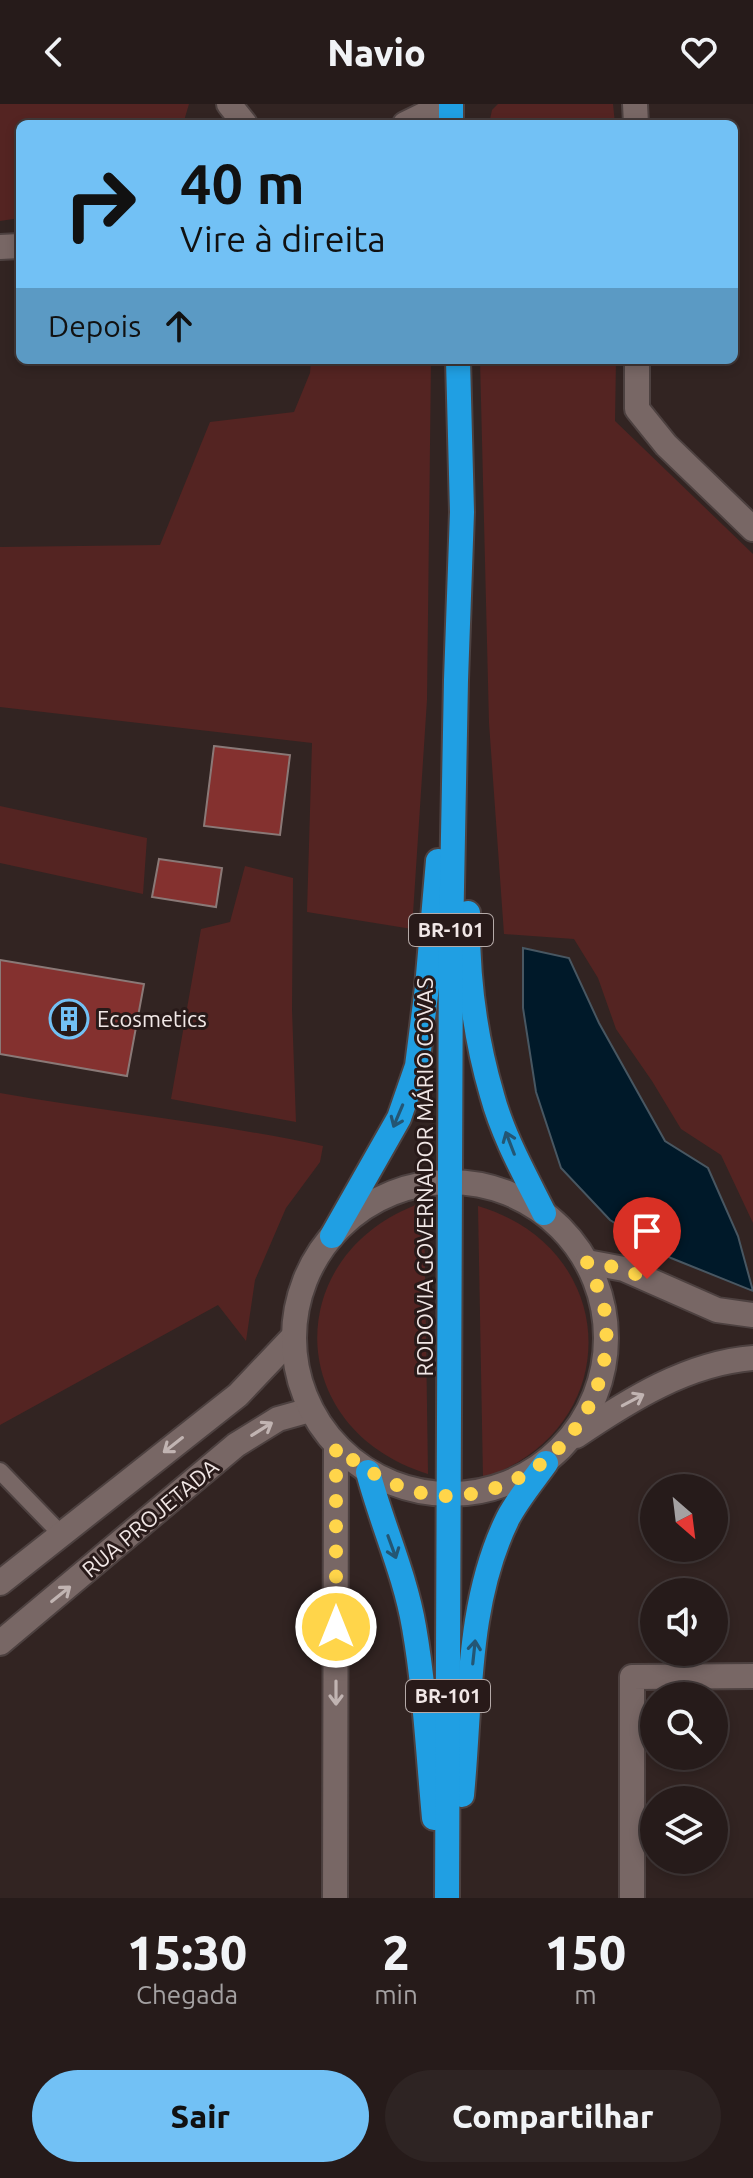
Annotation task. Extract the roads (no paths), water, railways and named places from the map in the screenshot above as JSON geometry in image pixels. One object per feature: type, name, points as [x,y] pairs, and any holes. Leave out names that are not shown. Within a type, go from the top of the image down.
[{"type":"highway","name":"RODOVIA GOVERNADOR MÁRIO COVAS","points":[[447,1897],[451,939],[462,512],[458,364]]},
{"type":"highway","points":[[456,680],[466,745],[470,808],[468,941],[474,1012],[492,1096],[515,1157],[544,1213]]},
{"type":"highway","points":[[332,1236],[399,1118],[417,1066],[427,987],[447,716],[456,680]]},
{"type":"highway","points":[[447,1897],[457,1840],[469,1696],[485,1577],[509,1517],[546,1463]]},
{"type":"highway","points":[[368,1472],[377,1508],[402,1574],[414,1626],[434,1824],[447,1897]]},
{"type":"street","points":[[229,104],[242,120]]},
{"type":"street","points":[[414,120],[448,104]]},
{"type":"street","points":[[637,364],[637,409],[666,445],[753,529]]},
{"type":"street","points":[[567,1442],[593,1401],[606,1355],[604,1307],[587,1262],[568,1235],[544,1213],[499,1189],[452,1179],[405,1189],[365,1207],[332,1236],[311,1266],[298,1300],[293,1337],[296,1374],[310,1410],[336,1447],[368,1472],[406,1489],[450,1496],[497,1488],[546,1463],[567,1442],[616,1409],[671,1380],[731,1360],[753,1358]]},
{"type":"street","points":[[587,1262],[624,1269],[717,1310],[753,1315]]},
{"type":"street","name":"RUA PROJETADA","points":[[0,1583],[238,1395],[293,1337]]},
{"type":"street","name":"RUA PROJETADA","points":[[0,1643],[67,1590],[236,1445],[278,1419],[310,1410]]},
{"type":"street","points":[[335,1898],[336,1447]]},
{"type":"street","points":[[632,1898],[632,1677],[753,1676]]},
{"type":"lane","points":[[0,1471],[61,1534]]},
{"type":"water","points":[[523,948],[569,958],[599,1023],[665,1141],[708,1168],[738,1236],[753,1291],[671,1258],[610,1220],[561,1168],[536,1092],[523,1008]]},
{"type":"place","name":"Ecosmetics","points":[[69,1019]]}]
